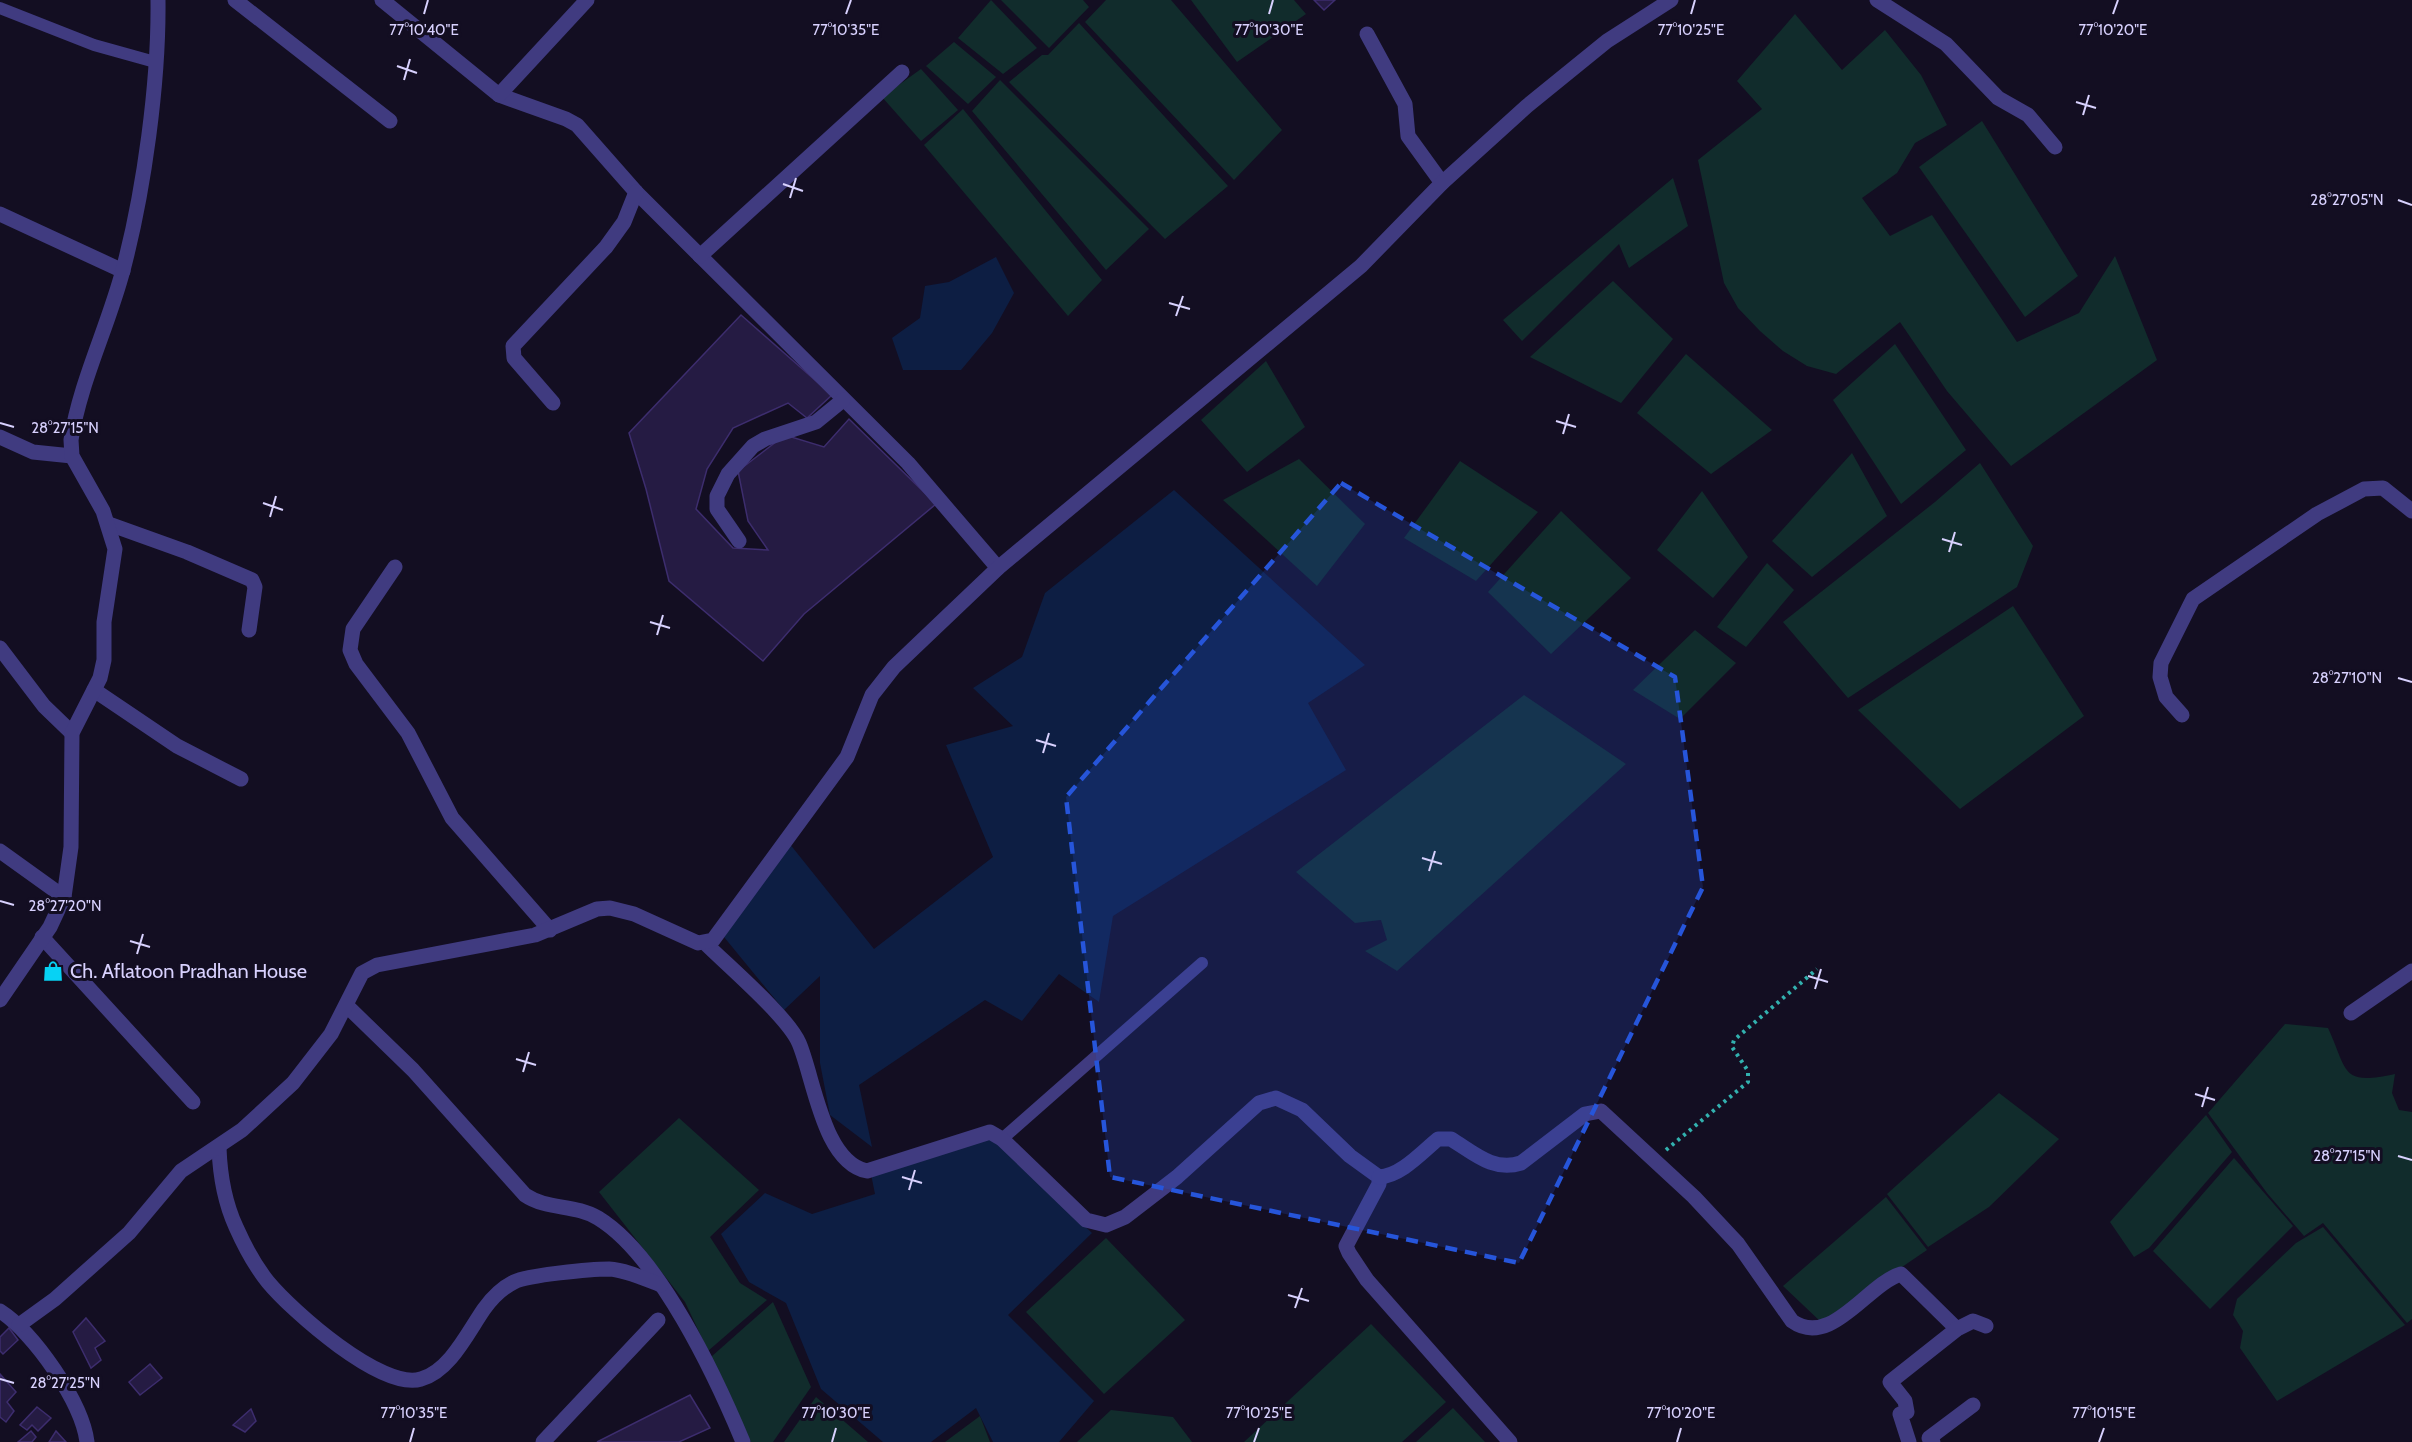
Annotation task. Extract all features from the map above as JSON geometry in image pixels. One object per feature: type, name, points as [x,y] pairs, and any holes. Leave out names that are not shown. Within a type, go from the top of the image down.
[{"type":"street","points":[[0,1000],[42,937],[64,897],[70,847],[72,733],[103,670],[105,615],[115,557],[109,524],[72,456],[73,432],[123,271],[139,189],[155,62],[158,0]]},
{"type":"street","points":[[235,0],[390,121]]},
{"type":"street","points":[[382,0],[499,95],[566,118],[577,125],[636,192],[908,463],[998,568]]},
{"type":"street","points":[[499,95],[587,0]]},
{"type":"street","points":[[87,1442],[81,1414],[70,1394],[6,1319],[55,1299],[129,1233],[176,1176],[219,1148],[293,1083],[331,1034],[362,973],[377,965],[550,930],[597,909],[634,914],[698,943],[712,940],[847,757],[876,688],[894,667],[998,568],[1352,274],[1389,240],[1442,183],[1527,106],[1607,41],[1671,0]]},
{"type":"street","points":[[1877,0],[1946,44],[1998,98],[2028,115],[2055,147]]},
{"type":"street","points":[[1367,34],[1405,104],[1408,136],[1442,183]]},
{"type":"street","points":[[700,256],[902,72]]},
{"type":"street","points":[[554,403],[514,358],[513,346],[606,247],[624,222],[636,192]]},
{"type":"street","points":[[0,214],[123,271]]},
{"type":"street","points":[[739,541],[717,509],[717,496],[728,474],[753,446],[765,439],[816,422],[843,400]]},
{"type":"street","points":[[0,437],[33,452],[72,456]]},
{"type":"street","points":[[2182,715],[2166,697],[2160,677],[2161,663],[2193,599],[2317,514],[2364,489],[2383,488],[2412,511]]},
{"type":"street","points":[[109,524],[252,580],[255,587],[249,630]]},
{"type":"street","points":[[395,567],[353,629],[350,650],[356,664],[408,733],[452,818],[550,930]]},
{"type":"street","points":[[0,648],[44,706],[72,733]]},
{"type":"street","points":[[94,690],[177,746],[241,778]]},
{"type":"street","points":[[0,851],[64,897]]},
{"type":"street","points":[[42,937],[193,1102]]},
{"type":"street","points":[[705,943],[792,1031],[805,1059],[822,1119],[831,1138],[854,1167],[867,1171],[985,1131],[1002,1139],[1086,1220],[1106,1225],[1125,1217],[1177,1177],[1259,1103],[1276,1098],[1302,1110],[1350,1156],[1379,1177]]},
{"type":"street","points":[[2351,1013],[2412,971]]},
{"type":"street","points":[[347,1006],[413,1070],[525,1195],[541,1203],[585,1211],[603,1221],[631,1248],[676,1304],[743,1442]]},
{"type":"street","points":[[1379,1177],[1400,1169],[1438,1138],[1444,1137],[1451,1138],[1490,1164],[1509,1167],[1521,1163],[1586,1114],[1596,1111],[1607,1114],[1738,1244],[1792,1321],[1799,1326],[1815,1328],[1836,1320],[1900,1274],[1957,1329]]},
{"type":"street","points":[[219,1148],[220,1182],[236,1227],[268,1281],[297,1311],[334,1342],[362,1361],[399,1378],[416,1380],[439,1368],[498,1293],[516,1281],[610,1269],[661,1285]]},
{"type":"street","points":[[1379,1177],[1379,1184],[1347,1241],[1349,1254],[1367,1280],[1510,1442]]},
{"type":"street","points":[[543,1442],[658,1320]]},
{"type":"street","points":[[1909,1442],[1900,1414],[1907,1412],[1905,1401],[1890,1382],[1957,1329],[1972,1321],[1986,1326]]},
{"type":"street","points":[[1933,1442],[1929,1438],[1973,1405]]},
{"type":"lane","points":[[0,8],[94,45],[155,62]]},
{"type":"lane","points":[[1002,1139],[1202,963]]},
{"type":"path","points":[[1654,1160],[1748,1082],[1748,1071],[1732,1047],[1734,1040],[1817,969]]},
{"type":"highlighted area","points":[[1341,483],[1675,677],[1703,887],[1519,1263],[1110,1177],[1066,797]]},
{"type":"green space","points":[[991,0],[1037,48],[1003,74],[958,38]]},
{"type":"green space","points":[[1001,0],[1083,0],[1089,7],[1049,48]]},
{"type":"green space","points":[[1106,0],[1171,0],[1282,130],[1234,180],[1085,22]]},
{"type":"green space","points":[[1191,0],[1294,0],[1306,14],[1237,62]]},
{"type":"green space","points":[[1795,14],[1842,70],[1885,30],[1921,75],[1947,125],[1915,143],[1897,173],[1862,198],[1890,236],[1932,215],[2017,342],[2079,313],[2115,256],[2157,360],[2011,466],[1947,391],[1900,322],[1836,374],[1807,366],[1783,351],[1738,308],[1724,283],[1698,160],[1762,109],[1737,81]]},
{"type":"green space","points":[[1079,23],[1228,186],[1165,239],[1009,82],[1042,55],[1048,55]]},
{"type":"green space","points":[[954,42],[996,77],[968,104],[926,66]]},
{"type":"green space","points":[[921,69],[958,110],[921,141],[882,97]]},
{"type":"green space","points":[[1000,80],[1149,229],[1106,270],[972,111]]},
{"type":"green space","points":[[963,109],[1102,280],[1068,316],[924,145]]},
{"type":"green space","points":[[1982,121],[2078,276],[2025,317],[1919,167]]},
{"type":"green space","points":[[1673,178],[1688,226],[1629,268],[1619,244],[1522,341],[1503,320]]},
{"type":"green space","points":[[1613,281],[1673,339],[1621,403],[1530,357]]},
{"type":"green space","points":[[1895,344],[1966,450],[1901,504],[1833,400]]},
{"type":"green space","points":[[1686,354],[1772,430],[1711,474],[1637,413]]},
{"type":"green space","points":[[1266,361],[1305,427],[1247,472],[1201,420]]},
{"type":"green space","points":[[1852,453],[1887,516],[1812,577],[1772,541]]},
{"type":"green space","points":[[1299,459],[1365,524],[1317,586],[1223,500]]},
{"type":"green space","points":[[1460,461],[1538,512],[1476,581],[1404,538]]},
{"type":"green space","points":[[1980,463],[2033,546],[2017,587],[1848,698],[1783,622],[1935,502]]},
{"type":"green space","points":[[1702,491],[1748,557],[1713,598],[1657,550]]},
{"type":"green space","points":[[1561,511],[1631,578],[1551,654],[1488,592]]},
{"type":"green space","points":[[1767,563],[1794,590],[1746,647],[1717,627]]},
{"type":"green space","points":[[2013,606],[2084,716],[1960,809],[1858,710]]},
{"type":"green space","points":[[1695,630],[1736,663],[1680,719],[1633,690]]},
{"type":"green space","points":[[1524,695],[1626,764],[1397,971],[1365,951],[1387,940],[1381,920],[1355,923],[1296,872]]},
{"type":"green space","points":[[2285,1024],[2328,1028],[2343,1065],[2355,1076],[2364,1078],[2395,1074],[2392,1093],[2399,1110],[2412,1112],[2412,1319],[2407,1323],[2323,1223],[2304,1236],[2267,1193],[2208,1113]]},
{"type":"green space","points":[[1999,1093],[2059,1139],[1989,1207],[1928,1247],[1887,1194]]},
{"type":"green space","points":[[2206,1115],[2232,1152],[2149,1248],[2134,1257],[2110,1222]]},
{"type":"green space","points":[[679,1118],[759,1190],[710,1237],[740,1283],[767,1300],[708,1351],[685,1302],[599,1192]]},
{"type":"green space","points":[[2234,1158],[2293,1226],[2210,1309],[2153,1251]]},
{"type":"green space","points":[[1886,1197],[1927,1250],[1821,1322],[1783,1286]]},
{"type":"green space","points":[[2323,1227],[2405,1325],[2277,1401],[2240,1348],[2243,1331],[2233,1315],[2237,1299],[2296,1243]]},
{"type":"green space","points":[[1106,1238],[1185,1320],[1104,1394],[1026,1312]]},
{"type":"green space","points":[[773,1302],[811,1387],[773,1442],[751,1442],[711,1357]]},
{"type":"green space","points":[[1371,1324],[1446,1402],[1402,1442],[1244,1442]]},
{"type":"green space","points":[[816,1397],[868,1442],[784,1442]]},
{"type":"green space","points":[[1453,1408],[1485,1442],[1416,1442]]},
{"type":"green space","points":[[1111,1410],[1173,1417],[1192,1442],[1077,1442]]},
{"type":"green space","points":[[980,1416],[990,1442],[945,1442]]},
{"type":"water","points":[[996,257],[1014,293],[992,333],[961,370],[903,370],[892,338],[920,318],[925,286],[949,282]]},
{"type":"water","points":[[1174,490],[1365,665],[1308,703],[1346,770],[1113,916],[1099,1002],[1059,974],[1022,1021],[985,1000],[859,1085],[872,1147],[830,1115],[820,1063],[820,976],[784,1010],[724,937],[789,843],[874,949],[993,857],[946,745],[1013,726],[973,688],[1022,657],[1045,593]]},
{"type":"water","points":[[989,1134],[1092,1233],[1008,1315],[1094,1401],[1059,1442],[993,1442],[976,1408],[931,1442],[883,1442],[821,1389],[786,1303],[749,1282],[721,1234],[765,1193],[812,1214],[875,1194],[871,1174]]},
{"type":"building","points":[[1314,0],[1335,0],[1324,10]]},
{"type":"building","points":[[741,315],[832,395],[807,418],[788,403],[733,428],[707,469],[696,509],[733,548],[768,550],[748,521],[738,471],[785,435],[824,447],[849,419],[936,504],[804,614],[763,661],[669,581],[646,489],[629,433]]},
{"type":"building","points":[[86,1318],[105,1341],[95,1348],[101,1360],[91,1368],[73,1332]]},
{"type":"building","points":[[9,1328],[18,1340],[3,1354],[0,1351],[0,1337]]},
{"type":"building","points":[[150,1364],[162,1378],[140,1395],[129,1382]]},
{"type":"building","points":[[0,1374],[16,1392],[7,1402],[14,1411],[6,1422],[0,1417]]},
{"type":"building","points":[[690,1395],[710,1428],[679,1442],[597,1442]]},
{"type":"building","points":[[37,1407],[51,1418],[38,1431],[32,1425],[27,1430],[20,1425]]},
{"type":"building","points":[[251,1409],[256,1421],[245,1432],[233,1425]]},
{"type":"building","points":[[31,1431],[36,1437],[32,1442],[18,1442]]},
{"type":"building","points":[[56,1431],[66,1442],[49,1442]]},
{"type":"place","name":"Ch. Aflatoon Pradhan House","points":[[53,971]]}]
